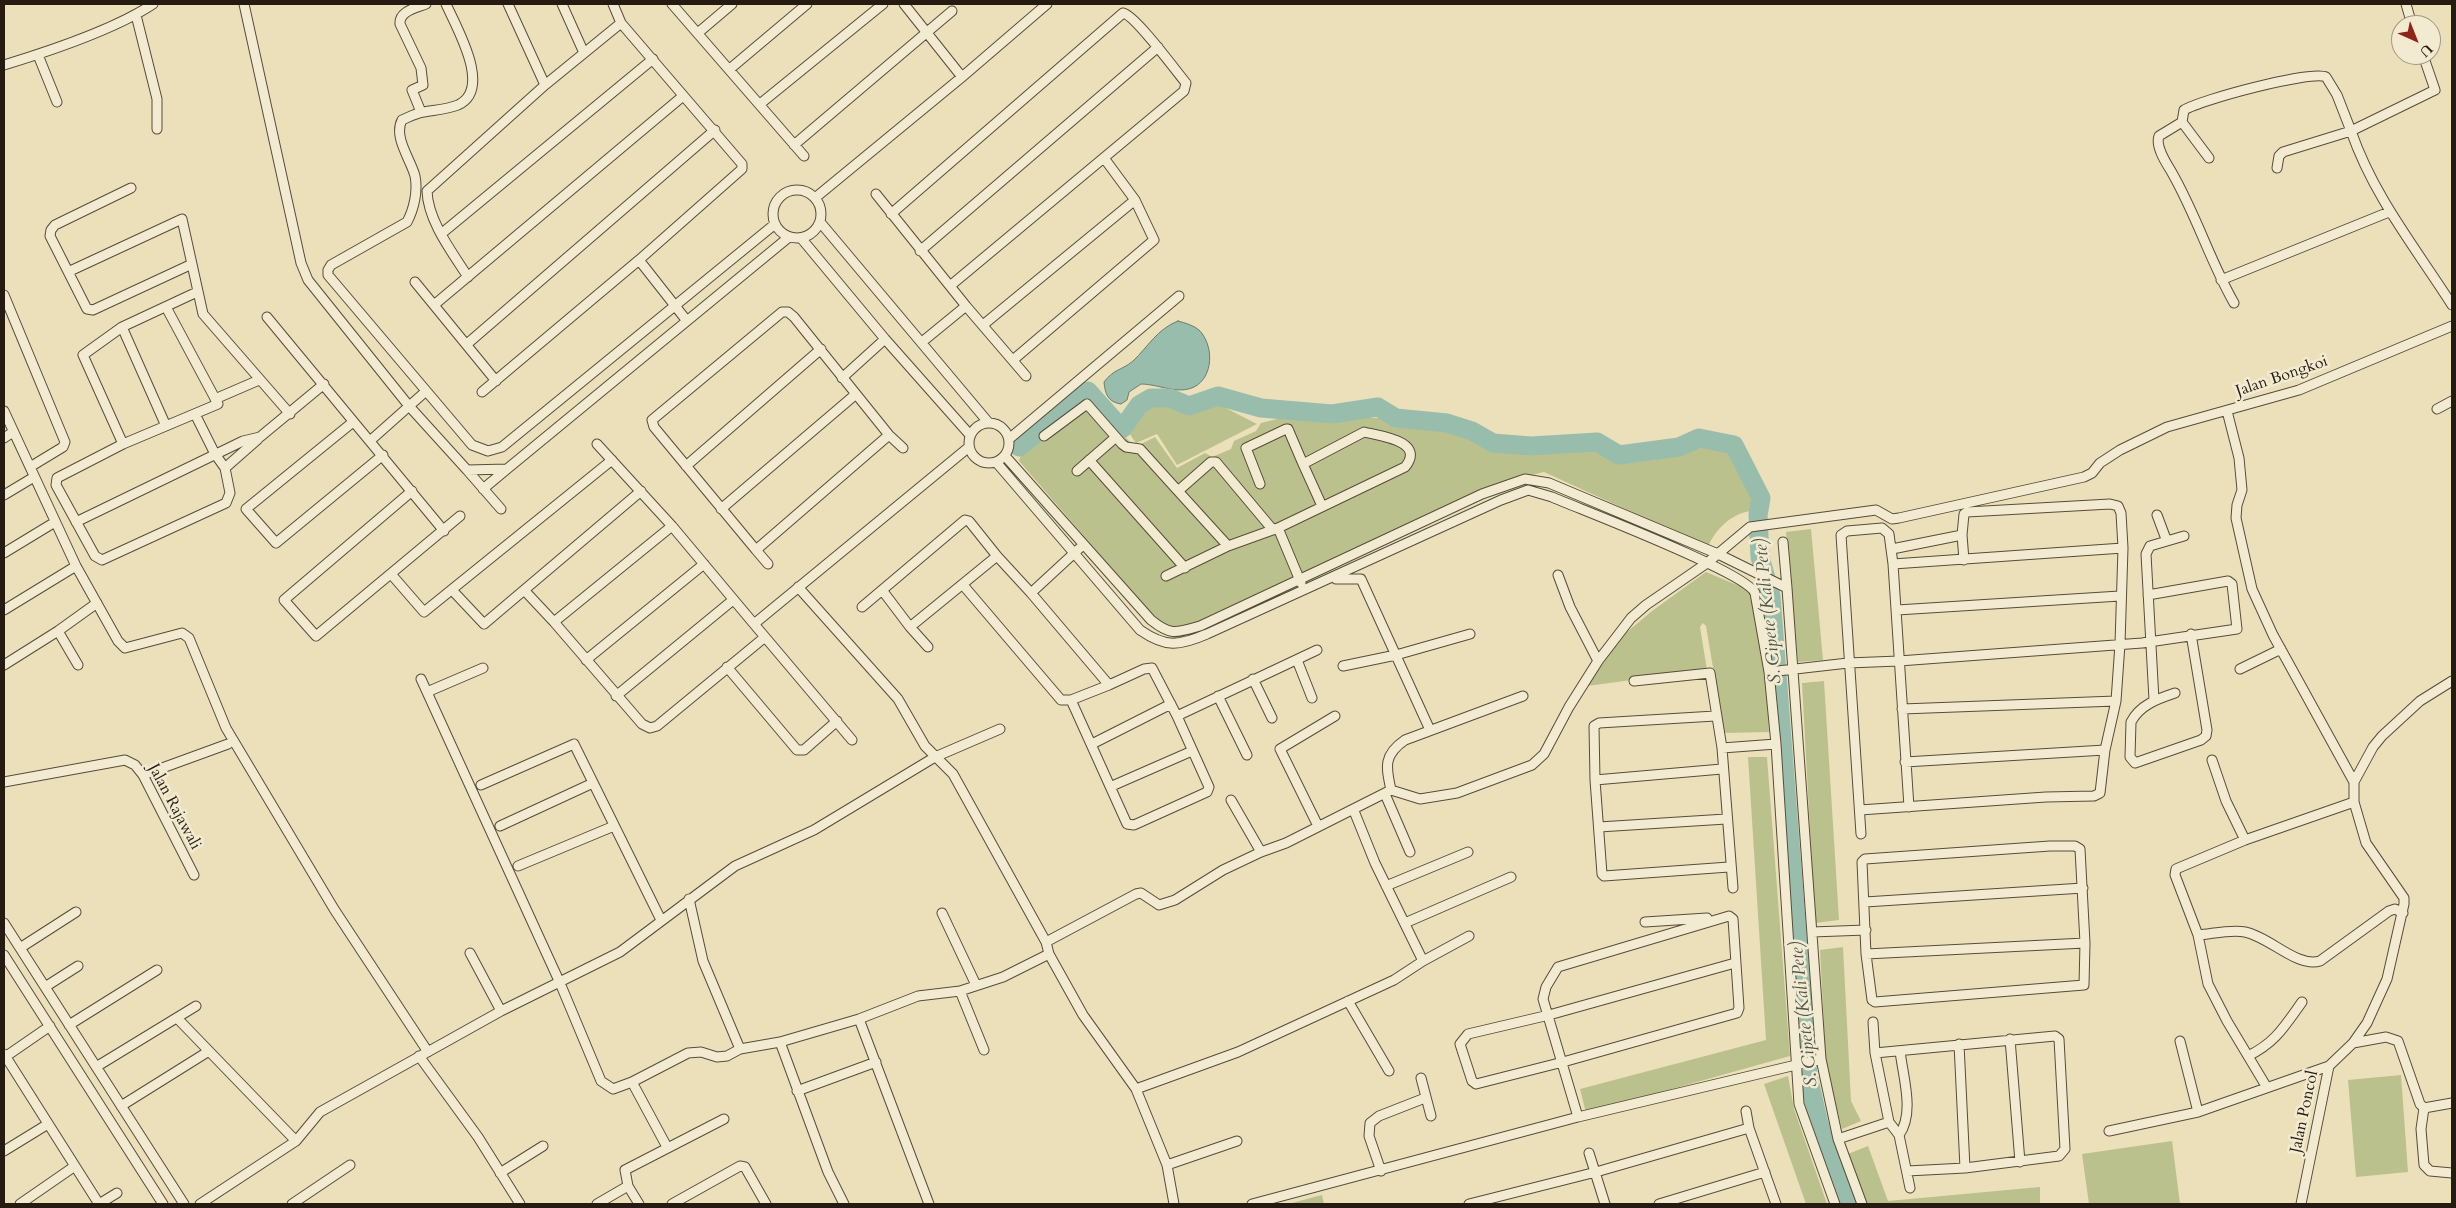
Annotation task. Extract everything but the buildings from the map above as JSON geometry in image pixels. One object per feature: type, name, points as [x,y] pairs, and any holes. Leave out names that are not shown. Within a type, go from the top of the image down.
[{"type":"street","points":[[4,65],[38,55],[136,15],[153,4]]},
{"type":"street","points":[[244,4],[301,263],[308,280],[410,404],[501,509]]},
{"type":"street","points":[[421,112],[412,90],[423,84],[421,68],[400,24],[399,18],[402,14],[426,4]]},
{"type":"street","points":[[446,4],[475,78],[471,92],[461,104],[421,112],[402,120],[400,124],[404,151],[415,178],[413,211],[407,222],[331,265],[328,275],[423,394],[472,445],[488,450],[502,447],[678,308],[775,224]]},
{"type":"street","points":[[508,4],[545,85]]},
{"type":"street","points":[[562,4],[584,53]]},
{"type":"street","points":[[482,392],[639,260],[742,169],[742,164],[715,130],[683,96],[621,23],[613,4]]},
{"type":"street","points":[[672,4],[699,32],[804,156]]},
{"type":"street","points":[[699,32],[732,4]]},
{"type":"street","points":[[730,68],[807,4]]},
{"type":"street","points":[[760,104],[883,4]]},
{"type":"street","points":[[904,4],[962,77]]},
{"type":"street","points":[[815,198],[1047,4]]},
{"type":"street","points":[[794,144],[952,11]]},
{"type":"street","points":[[891,214],[1123,13],[1131,17],[1158,47],[1186,84],[1184,91],[950,286]]},
{"type":"street","points":[[136,15],[157,99],[157,129]]},
{"type":"street","points":[[468,277],[441,234],[428,200],[427,191],[545,85],[621,23]]},
{"type":"street","points":[[920,251],[1158,47]]},
{"type":"street","points":[[38,55],[57,102]]},
{"type":"street","points":[[441,234],[653,59]]},
{"type":"street","points":[[2276,168],[2278,156],[2283,152],[2351,130],[2435,90],[2426,65]]},
{"type":"street","points":[[2209,158],[2182,122],[2184,110],[2279,81],[2322,75],[2326,77],[2337,95],[2360,156],[2389,212],[2426,263],[2452,306]]},
{"type":"street","points":[[434,305],[683,96]]},
{"type":"street","points":[[2182,122],[2159,136],[2160,148],[2191,208],[2221,280],[2234,304]]},
{"type":"street","points":[[467,344],[715,130]]},
{"type":"street","points":[[1013,360],[1153,242],[1155,238],[1135,200],[1104,158]]},
{"type":"street","points":[[131,188],[55,225],[51,230],[50,236],[70,272],[87,309],[90,311],[192,264]]},
{"type":"street","points":[[799,190],[815,198],[821,210],[820,222],[813,232],[802,238],[789,237],[775,224],[774,206],[787,192],[799,190]]},
{"type":"street","points":[[876,194],[920,251],[1026,376]]},
{"type":"street","points":[[983,325],[1135,200]]},
{"type":"street","points":[[2221,280],[2389,212]]},
{"type":"street","points":[[70,272],[180,218],[183,222],[203,314],[290,414]]},
{"type":"street","points":[[820,222],[988,422],[1004,429],[1009,439]]},
{"type":"street","points":[[483,489],[686,319],[789,237]]},
{"type":"street","points":[[802,238],[885,339],[970,435]]},
{"type":"street","points":[[639,260],[686,319]]},
{"type":"street","points":[[415,282],[496,381]]},
{"type":"street","points":[[123,444],[83,355],[122,327],[197,292]]},
{"type":"street","points":[[4,294],[65,442],[63,447],[30,467]]},
{"type":"street","points":[[988,422],[978,426],[970,435],[969,447],[979,460],[996,462],[1005,456],[1009,439],[1179,296]]},
{"type":"street","points":[[922,342],[966,306]]},
{"type":"street","points":[[166,307],[218,404],[123,444],[57,478],[56,485],[95,556],[102,560],[226,503],[230,493],[225,468],[215,454],[195,414]]},
{"type":"street","points":[[768,564],[654,427],[652,420],[655,416],[782,312],[788,312],[821,349],[842,378],[889,435],[903,448]]},
{"type":"street","points":[[268,317],[444,531]]},
{"type":"street","name":"Jalan Bongkoi","points":[[1718,554],[1750,527],[1764,523],[1876,510],[1892,518],[1899,518],[2084,477],[2092,474],[2108,458],[2120,450],[2167,427],[2298,390],[2452,326]]},
{"type":"street","points":[[122,327],[166,426]]},
{"type":"street","points":[[842,378],[885,339]]},
{"type":"street","points":[[686,466],[821,349]]},
{"type":"street","points":[[215,399],[259,380]]},
{"type":"street","points":[[225,468],[324,384]]},
{"type":"street","points":[[371,440],[423,394]]},
{"type":"street","points":[[721,508],[856,394]]},
{"type":"street","points":[[2437,410],[2452,401]]},
{"type":"street","points":[[1044,436],[1087,404],[1126,447],[1140,449],[1228,546]]},
{"type":"street","points":[[4,411],[76,566],[118,641],[125,648],[182,633],[189,638],[226,728],[334,910],[428,1052]]},
{"type":"street","points":[[2227,411],[2239,458],[2242,490],[2237,505],[2236,518],[2252,589],[2282,649],[2354,782]]},
{"type":"street","points":[[353,422],[246,509],[276,543],[383,455]]},
{"type":"street","points":[[1260,484],[1245,450],[1254,443],[1287,428],[1322,506]]},
{"type":"street","points":[[4,438],[14,432]]},
{"type":"street","points":[[1166,576],[1228,546],[1275,529],[1405,467],[1410,458],[1409,451],[1400,441],[1364,432],[1303,464]]},
{"type":"street","points":[[756,550],[889,435]]},
{"type":"street","points":[[76,522],[243,441],[260,437]]},
{"type":"street","points":[[1077,471],[1116,437]]},
{"type":"street","points":[[598,444],[672,526],[852,740]]},
{"type":"street","points":[[754,624],[969,447]]},
{"type":"street","points":[[1005,456],[1150,620],[1170,633],[1200,626],[1496,488],[1526,479],[1549,483],[1718,554],[1787,588]]},
{"type":"street","points":[[391,574],[424,612],[612,460]]},
{"type":"street","points":[[1089,460],[1185,568]]},
{"type":"street","points":[[996,462],[1140,630],[1163,643],[1189,642],[1501,500],[1528,490],[1552,497],[1707,562],[1752,588],[1772,672],[1800,1104],[1835,1204]]},
{"type":"street","points":[[1178,491],[1206,465],[1216,462],[1275,529],[1304,590]]},
{"type":"street","points":[[467,470],[507,469]]},
{"type":"street","points":[[4,495],[34,477]]},
{"type":"street","points":[[1496,488],[1501,500]]},
{"type":"street","points":[[412,491],[284,600],[316,636],[460,516]]},
{"type":"street","points":[[452,590],[484,624],[641,491]]},
{"type":"street","points":[[1860,810],[2046,797],[2094,796],[2100,793],[2105,750],[2116,701],[2123,644],[2120,596],[2123,548],[2121,513],[2118,506],[2110,504],[1967,512],[1964,514],[1962,535],[1964,560]]},
{"type":"street","points":[[2157,514],[2166,540]]},
{"type":"street","points":[[862,607],[965,520],[969,521],[1108,685]]},
{"type":"street","points":[[4,553],[55,522]]},
{"type":"street","points":[[554,622],[672,526]]},
{"type":"street","points":[[1861,834],[1848,663],[1841,535],[1846,531],[1882,528],[1889,534],[1894,564],[1909,806]]},
{"type":"street","points":[[1892,549],[1962,535]]},
{"type":"street","points":[[2154,700],[2146,642],[2147,549],[2166,540],[2184,536]]},
{"type":"street","points":[[1783,542],[1787,588],[1790,671],[1812,932],[1819,1060],[1838,1140],[1862,1204]]},
{"type":"street","points":[[1031,593],[1083,545]]},
{"type":"street","points":[[1894,564],[2123,548]]},
{"type":"street","points":[[1046,942],[1136,894],[1141,893],[1164,905],[1223,870],[1354,811],[1388,792],[1420,799],[1457,793],[1532,765],[1544,754],[1569,707],[1598,661],[1631,618],[1646,605],[1718,554]]},
{"type":"street","points":[[910,627],[997,556]]},
{"type":"street","points":[[586,660],[704,564]]},
{"type":"street","points":[[4,610],[76,566]]},
{"type":"street","points":[[1558,575],[1570,607],[1598,661]]},
{"type":"street","points":[[1329,579],[1361,579],[1430,730]]},
{"type":"street","points":[[1772,672],[1848,663],[1899,661],[2146,642],[2191,634],[2237,629],[2231,582],[2148,594]]},
{"type":"street","points":[[962,584],[1061,700],[1071,700],[1149,667],[1154,672],[1177,716],[1209,787],[1207,792],[1134,825],[1128,824],[1071,700]]},
{"type":"street","points":[[798,587],[898,698],[925,746],[953,774],[1046,942],[1049,954],[1083,1015],[1136,1089],[1167,1165],[1174,1204]]},
{"type":"street","points":[[524,590],[554,622],[616,696],[642,724],[650,728],[657,726],[765,637]]},
{"type":"street","points":[[882,590],[928,647]]},
{"type":"street","points":[[1897,610],[2120,596]]},
{"type":"street","points":[[616,696],[733,600]]},
{"type":"street","points":[[4,665],[58,631],[97,603]]},
{"type":"street","points":[[58,631],[78,665]]},
{"type":"street","points":[[1343,666],[1396,655],[1470,634]]},
{"type":"street","points":[[2175,693],[2154,700],[2137,712],[2131,722],[2130,757],[2135,762],[2201,740],[2206,736],[2207,730],[2191,634]]},
{"type":"street","points":[[2240,669],[2282,649]]},
{"type":"street","points":[[1177,716],[1317,650]]},
{"type":"street","points":[[1297,660],[1312,698]]},
{"type":"street","points":[[727,667],[797,750],[804,750],[837,721]]},
{"type":"street","points":[[427,692],[483,668]]},
{"type":"street","points":[[1634,681],[1710,673],[1715,716],[1722,748],[1729,867],[1733,888]]},
{"type":"street","points":[[421,679],[560,983],[601,1081],[613,1089],[632,1082],[688,1053],[702,1052],[717,1056],[727,1056],[740,1049],[780,1042],[859,1019],[918,996],[960,991],[1004,977],[1049,954]]},
{"type":"street","points":[[1253,679],[1272,718]]},
{"type":"street","name":"Jalan Poncol","points":[[2301,1204],[2329,1066],[2353,1043],[2367,1023],[2387,979],[2403,913],[2404,898],[2366,842],[2354,802],[2354,782],[2373,747],[2382,736],[2420,701],[2452,681]]},
{"type":"street","points":[[1218,696],[1247,755]]},
{"type":"street","points":[[1410,852],[1388,792],[1387,771],[1390,754],[1405,740],[1523,696]]},
{"type":"street","points":[[1902,708],[2116,701]]},
{"type":"street","points":[[1092,744],[1171,704]]},
{"type":"street","points":[[1318,826],[1280,749],[1334,716]]},
{"type":"street","points":[[1715,716],[1599,723],[1593,729],[1599,827],[1604,876],[1729,867]]},
{"type":"street","points":[[200,1204],[296,1141],[320,1112],[502,1011],[620,952],[688,898],[735,866],[814,830],[935,757],[1000,728]]},
{"type":"street","points":[[142,775],[228,744]]},
{"type":"street","points":[[481,785],[574,744],[661,920]]},
{"type":"street","points":[[1722,748],[1776,744]]},
{"type":"street","points":[[1905,762],[2105,750]]},
{"type":"street","points":[[1112,786],[1192,751]]},
{"type":"street","name":"Jalan Rajawali","points":[[4,782],[125,760],[135,765],[142,775],[194,875]]},
{"type":"street","points":[[2212,760],[2226,801],[2245,840]]},
{"type":"street","points":[[1595,780],[1722,769]]},
{"type":"street","points":[[500,826],[594,783]]},
{"type":"street","points":[[1230,800],[1261,852]]},
{"type":"street","points":[[2266,1086],[2208,984],[2198,935],[2175,876],[2176,869],[2245,840],[2354,802]]},
{"type":"street","points":[[1354,811],[1386,886],[1424,961]]},
{"type":"street","points":[[1599,827],[1726,819]]},
{"type":"street","points":[[518,866],[614,826]]},
{"type":"street","points":[[2075,846],[2080,849],[2086,983],[2081,986],[1875,1002],[1871,998],[1866,954],[1866,902],[1862,862],[1869,858],[2075,846]]},
{"type":"street","points":[[1386,886],[1468,852]]},
{"type":"street","points":[[1405,923],[1511,877]]},
{"type":"street","points":[[1866,902],[2083,888]]},
{"type":"street","points":[[688,898],[703,961],[740,1049]]},
{"type":"street","points":[[2198,935],[2242,931],[2257,935],[2304,962],[2312,963],[2320,961],[2389,911],[2395,909],[2403,913]]},
{"type":"street","points":[[20,948],[76,912]]},
{"type":"street","points":[[942,914],[976,985]]},
{"type":"street","points":[[1645,922],[1729,916],[1733,919],[1735,963],[1737,1013],[1563,1062],[1476,1084],[1472,1081],[1460,1044],[1468,1034],[1549,1015],[1735,963]]},
{"type":"street","points":[[1578,1117],[1543,998],[1546,987],[1558,967],[1722,917]]},
{"type":"street","points":[[4,923],[184,1204]]},
{"type":"street","points":[[1812,932],[1866,930]]},
{"type":"street","points":[[1136,1089],[1238,1052],[1394,980],[1469,936]]},
{"type":"street","points":[[1866,954],[2085,943]]},
{"type":"street","points":[[470,952],[502,1011]]},
{"type":"street","points":[[4,955],[163,1204]]},
{"type":"street","points":[[45,987],[78,966]]},
{"type":"street","points":[[69,1024],[157,970]]},
{"type":"street","points":[[960,991],[984,1050]]},
{"type":"street","points":[[1348,1001],[1389,1071]]},
{"type":"street","points":[[2248,1056],[2264,1048],[2277,1038],[2302,1002]]},
{"type":"street","points":[[96,1067],[196,1006]]},
{"type":"street","points":[[177,1018],[296,1141]]},
{"type":"street","points":[[859,1019],[930,1204]]},
{"type":"street","points":[[1873,1022],[1875,1053],[1889,1122],[1899,1135],[1910,1188]]},
{"type":"street","points":[[50,1026],[4,1056],[99,1204],[117,1193]]},
{"type":"street","points":[[1875,1053],[2010,1039],[2055,1036],[2059,1039],[2065,1149],[2057,1158],[1965,1168],[1907,1171]]},
{"type":"street","points":[[2353,1043],[2386,1037],[2398,1041],[2418,1101],[2424,1108],[2421,1130],[2424,1165],[2430,1171],[2452,1173]]},
{"type":"street","points":[[2010,1039],[2020,1162]]},
{"type":"street","points":[[2180,1041],[2198,1112]]},
{"type":"street","points":[[780,1042],[828,1172],[844,1204]]},
{"type":"street","points":[[1959,1044],[1965,1168]]},
{"type":"street","points":[[121,1106],[209,1051]]},
{"type":"street","points":[[1899,1135],[1907,1119],[1900,1051]]},
{"type":"street","points":[[419,1056],[478,1137],[520,1204]]},
{"type":"street","points":[[1252,1204],[1578,1117],[1819,1060]]},
{"type":"street","points":[[797,1091],[876,1062]]},
{"type":"street","points":[[2109,1131],[2198,1112],[2266,1086],[2329,1066]]},
{"type":"street","points":[[1421,1078],[1431,1116]]},
{"type":"street","points":[[632,1082],[667,1147]]},
{"type":"street","points":[[1381,1171],[1369,1136],[1370,1123],[1379,1116],[1425,1098]]},
{"type":"street","points":[[2424,1108],[2452,1103]]},
{"type":"street","points":[[1746,1111],[1749,1128],[1776,1204]]},
{"type":"street","points":[[639,1204],[628,1186],[625,1170],[724,1119]]},
{"type":"street","points":[[1838,1140],[1889,1122]]},
{"type":"street","points":[[5,1148],[48,1124]]},
{"type":"street","points":[[1469,1204],[1596,1172],[1749,1128]]},
{"type":"street","points":[[1167,1165],[1237,1141]]},
{"type":"street","points":[[500,1173],[543,1146]]},
{"type":"street","points":[[1589,1153],[1606,1204]]},
{"type":"street","points":[[292,1204],[350,1164]]},
{"type":"street","points":[[20,1204],[75,1166]]},
{"type":"street","points":[[672,1204],[740,1166],[745,1168],[766,1204]]},
{"type":"street","points":[[1660,1204],[1765,1172]]},
{"type":"street","points":[[597,1204],[628,1186]]},
{"type":"green space","points":[[1088,399],[1135,447],[1155,437],[1177,468],[1205,453],[1212,457],[1231,449],[1234,441],[1256,431],[1261,423],[1281,418],[1378,418],[1463,431],[1493,447],[1543,450],[1594,445],[1619,459],[1681,452],[1699,443],[1731,448],[1758,499],[1754,511],[1739,514],[1726,522],[1715,534],[1708,547],[1544,472],[1500,483],[1194,623],[1176,629],[1160,624],[1019,461],[1022,451]]},
{"type":"green space","points":[[1213,404],[1218,404],[1257,424],[1177,465],[1157,434],[1136,443],[1129,433],[1147,410],[1158,405],[1194,413]]},
{"type":"green space","points":[[1811,529],[1823,660],[1798,662],[1786,532]]},
{"type":"green space","points":[[1706,572],[1749,590],[1764,655],[1769,732],[1724,733],[1706,626],[1703,623],[1700,627],[1707,670],[1587,686],[1621,637],[1652,611]]},
{"type":"green space","points":[[1824,681],[1839,920],[1815,923],[1802,683]]},
{"type":"green space","points":[[1748,757],[1767,757],[1790,1056],[1586,1113],[1580,1089],[1766,1040]]},
{"type":"green space","points":[[1843,947],[1851,1101],[1861,1121],[1842,1129],[1826,1066],[1820,950]]},
{"type":"green space","points":[[2401,1075],[2408,1172],[2356,1177],[2348,1080]]},
{"type":"green space","points":[[1788,1076],[1794,1109],[1827,1204],[1806,1204],[1764,1084]]},
{"type":"green space","points":[[2172,1141],[2180,1204],[2089,1204],[2082,1154]]},
{"type":"green space","points":[[1868,1146],[1888,1201],[2040,1187],[2040,1204],[1865,1204],[1848,1154]]},
{"type":"green space","points":[[1322,1195],[1324,1204],[1288,1204]]},
{"type":"shaded area","points":[[1178,321],[1192,325],[1204,336],[1210,360],[1208,369],[1201,382],[1194,387],[1181,390],[1141,384],[1129,392],[1127,400],[1121,404],[1110,399],[1106,394],[1104,382],[1111,374],[1133,361],[1164,329]]},
{"type":"waterway","name":"S. Cipete (Kali Pete)","points":[[1019,447],[1088,391],[1122,429],[1139,405],[1151,398],[1170,398],[1189,406],[1218,396],[1261,408],[1332,414],[1378,407],[1396,418],[1447,423],[1472,431],[1493,443],[1531,446],[1597,442],[1619,455],[1679,447],[1699,438],[1734,445],[1761,498],[1758,515],[1760,557],[1771,596],[1808,1076],[1819,1124],[1847,1204]]}]
